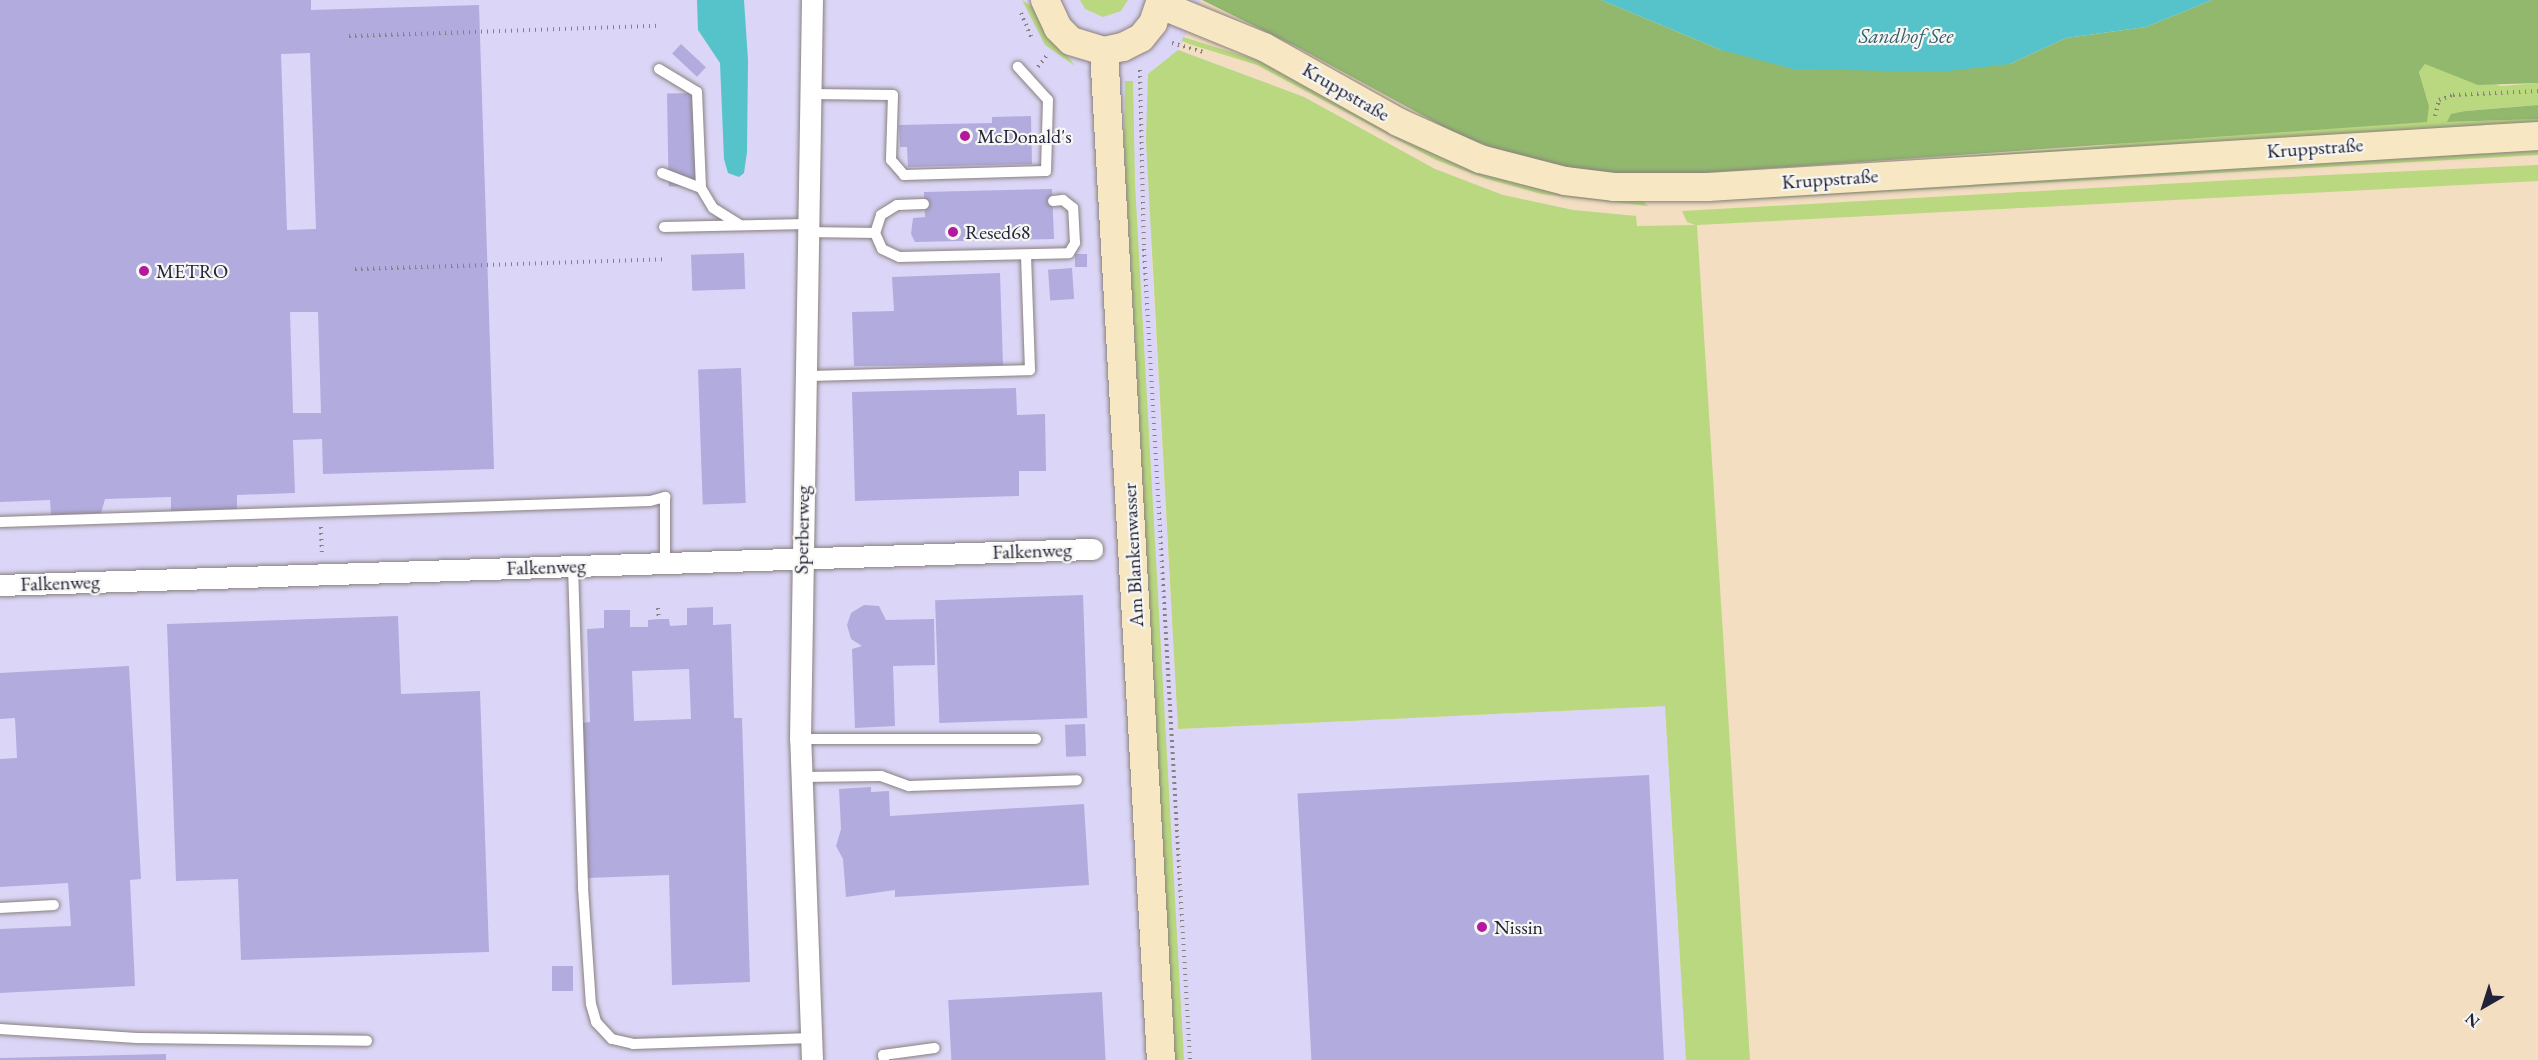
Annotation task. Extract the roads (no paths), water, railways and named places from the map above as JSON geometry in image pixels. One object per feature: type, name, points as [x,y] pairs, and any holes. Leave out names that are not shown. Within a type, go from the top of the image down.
[{"type":"street","name":"Sperberweg","points":[[812,0],[801,558],[800,739],[812,1060]]},
{"type":"street","points":[[1045,0],[1058,28],[1071,40],[1104,51],[1123,47],[1140,38],[1153,23],[1161,2]]},
{"type":"street","name":"Kruppstraße","points":[[1161,2],[1264,47],[1398,122],[1480,159],[1566,181],[1614,187],[1708,187],[2538,136]]},
{"type":"street","name":"Am Blankenwasser","points":[[1104,51],[1161,1060]]},
{"type":"street","name":"Falkenweg","points":[[0,585],[1092,549]]},
{"type":"lane","points":[[811,94],[893,95],[891,160],[904,175],[1046,171],[1048,100],[1018,67]]},
{"type":"lane","points":[[659,69],[698,92],[701,188],[713,208],[740,225]]},
{"type":"lane","points":[[662,173],[701,188]]},
{"type":"lane","points":[[924,204],[888,208],[881,215],[875,233],[882,249],[899,257],[1065,254],[1074,248],[1073,208],[1063,200],[1053,201]]},
{"type":"lane","points":[[664,228],[740,225],[875,233]]},
{"type":"lane","points":[[804,376],[1030,370],[1026,255]]},
{"type":"lane","points":[[0,522],[360,508],[650,501],[665,497],[666,563]]},
{"type":"lane","points":[[573,566],[583,888],[591,1004],[596,1022],[612,1039],[633,1044],[811,1038]]},
{"type":"lane","points":[[800,739],[1036,739]]},
{"type":"lane","points":[[801,777],[881,776],[909,786],[1077,780]]},
{"type":"lane","points":[[0,908],[54,905]]},
{"type":"lane","points":[[0,1029],[137,1038],[367,1041]]},
{"type":"lane","points":[[884,1060],[883,1055],[935,1048]]},
{"type":"water","points":[[697,0],[744,0],[748,60],[747,152],[744,173],[739,177],[728,173],[724,159],[720,63],[698,30]]},
{"type":"water","name":"Sandhof See","points":[[1601,0],[2212,0],[2146,27],[2066,38],[2010,64],[1940,72],[1793,69],[1721,50]]},
{"type":"place","name":"McDonald's","points":[[965,136]]},
{"type":"place","name":"Resed68","points":[[953,232]]},
{"type":"place","name":"METRO","points":[[144,271]]},
{"type":"place","name":"Nissin","points":[[1482,927]]}]
